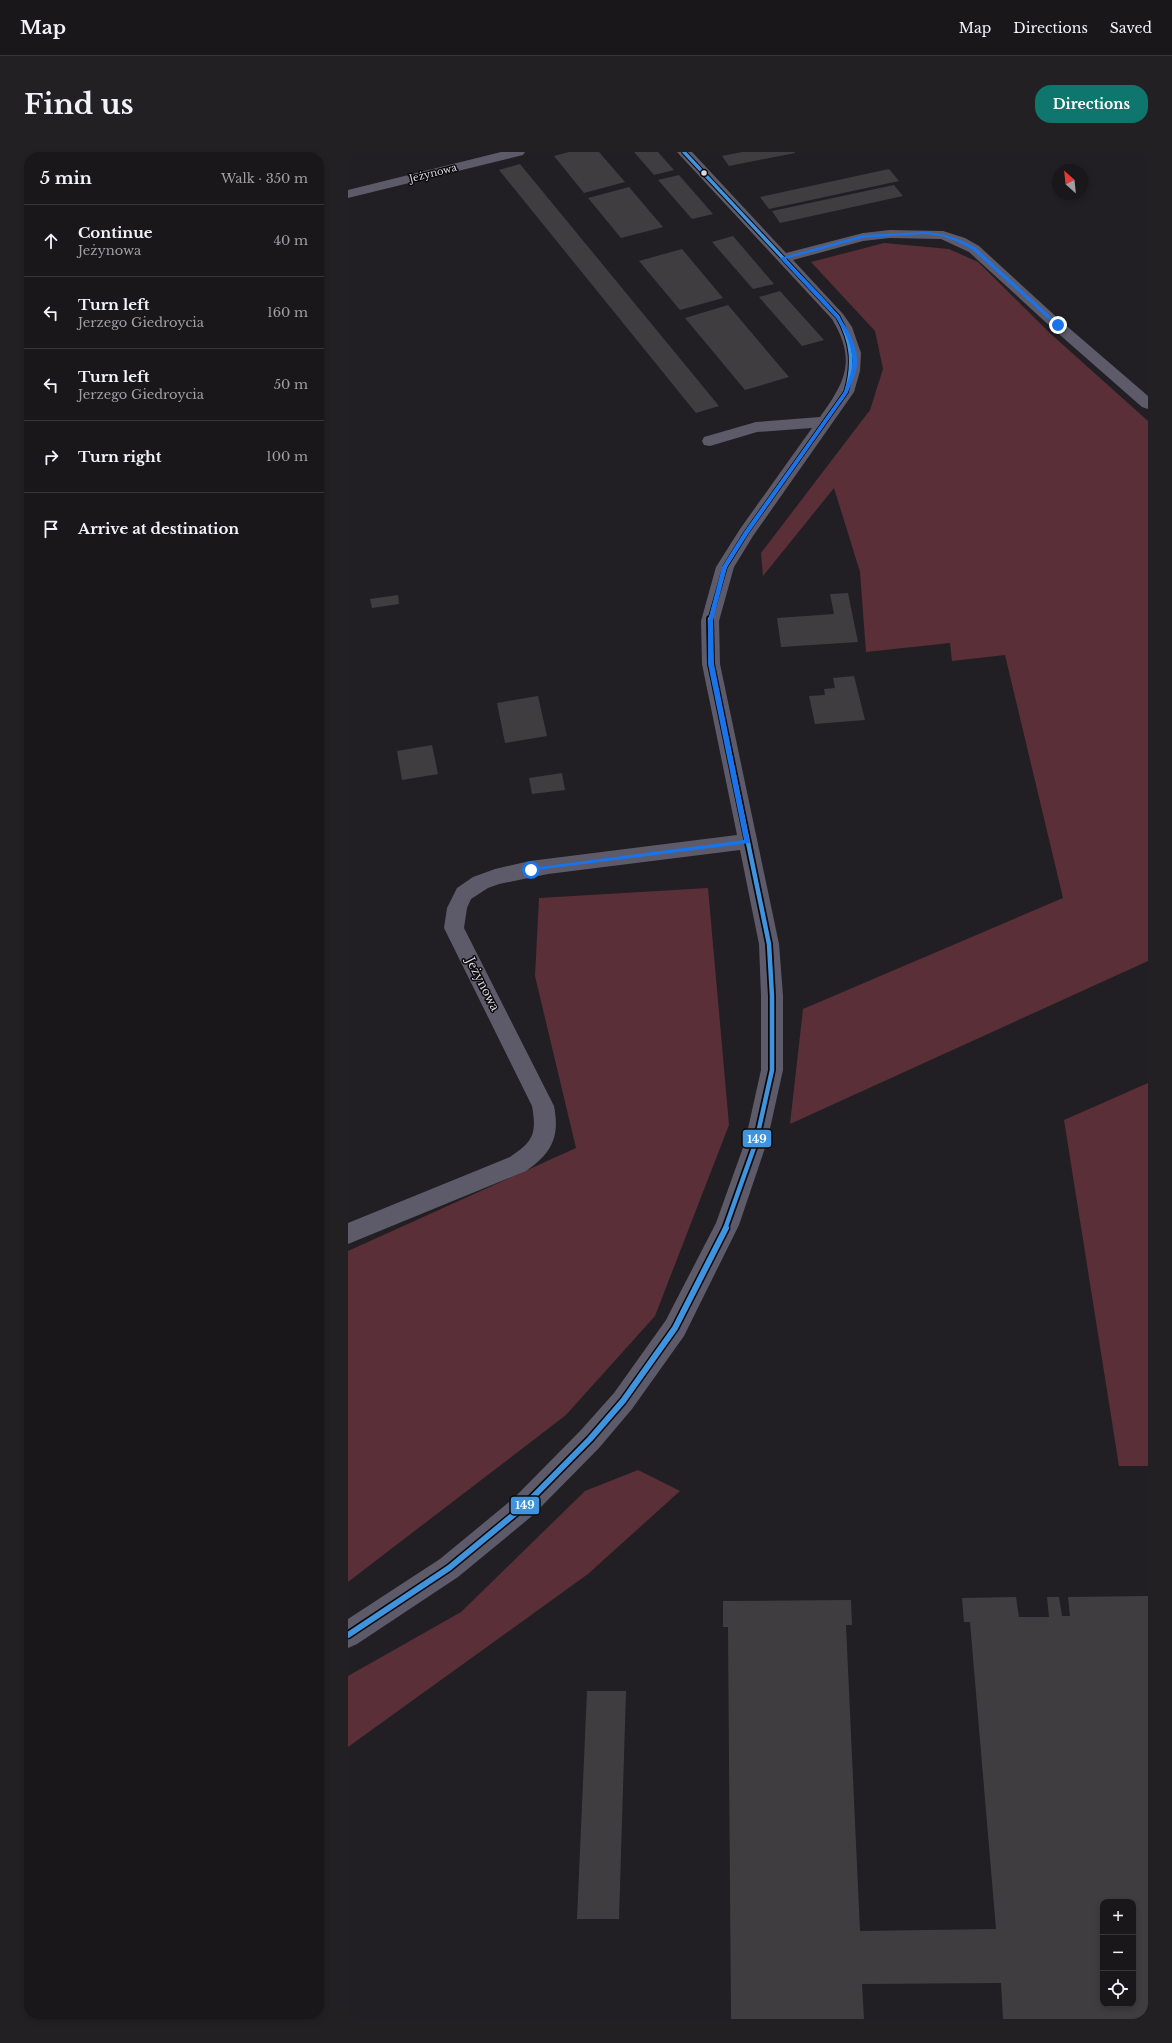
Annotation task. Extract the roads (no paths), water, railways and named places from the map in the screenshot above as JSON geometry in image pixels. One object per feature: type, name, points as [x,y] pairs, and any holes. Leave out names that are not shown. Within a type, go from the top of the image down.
[{"type":"street","name":"Jeżynowa","points":[[348,194],[518,152]]},
{"type":"street","points":[[348,1635],[461,1558],[523,1507],[590,1439],[623,1401],[675,1328],[727,1225],[756,1142],[772,1070],[772,996],[769,944],[711,664],[710,621],[725,567],[746,534],[846,392],[855,366],[851,339],[838,317],[684,152]]},
{"type":"street","points":[[782,258],[863,237],[883,235],[924,233],[943,235],[960,241],[974,249],[1148,404]]},
{"type":"street","points":[[710,441],[756,427],[825,422]]},
{"type":"street","name":"Jeżynowa","points":[[348,1234],[518,1164],[532,1156],[540,1147],[546,1134],[547,1120],[544,1106],[454,928],[455,912],[466,891],[480,882],[494,877],[531,870],[748,841]]}]
